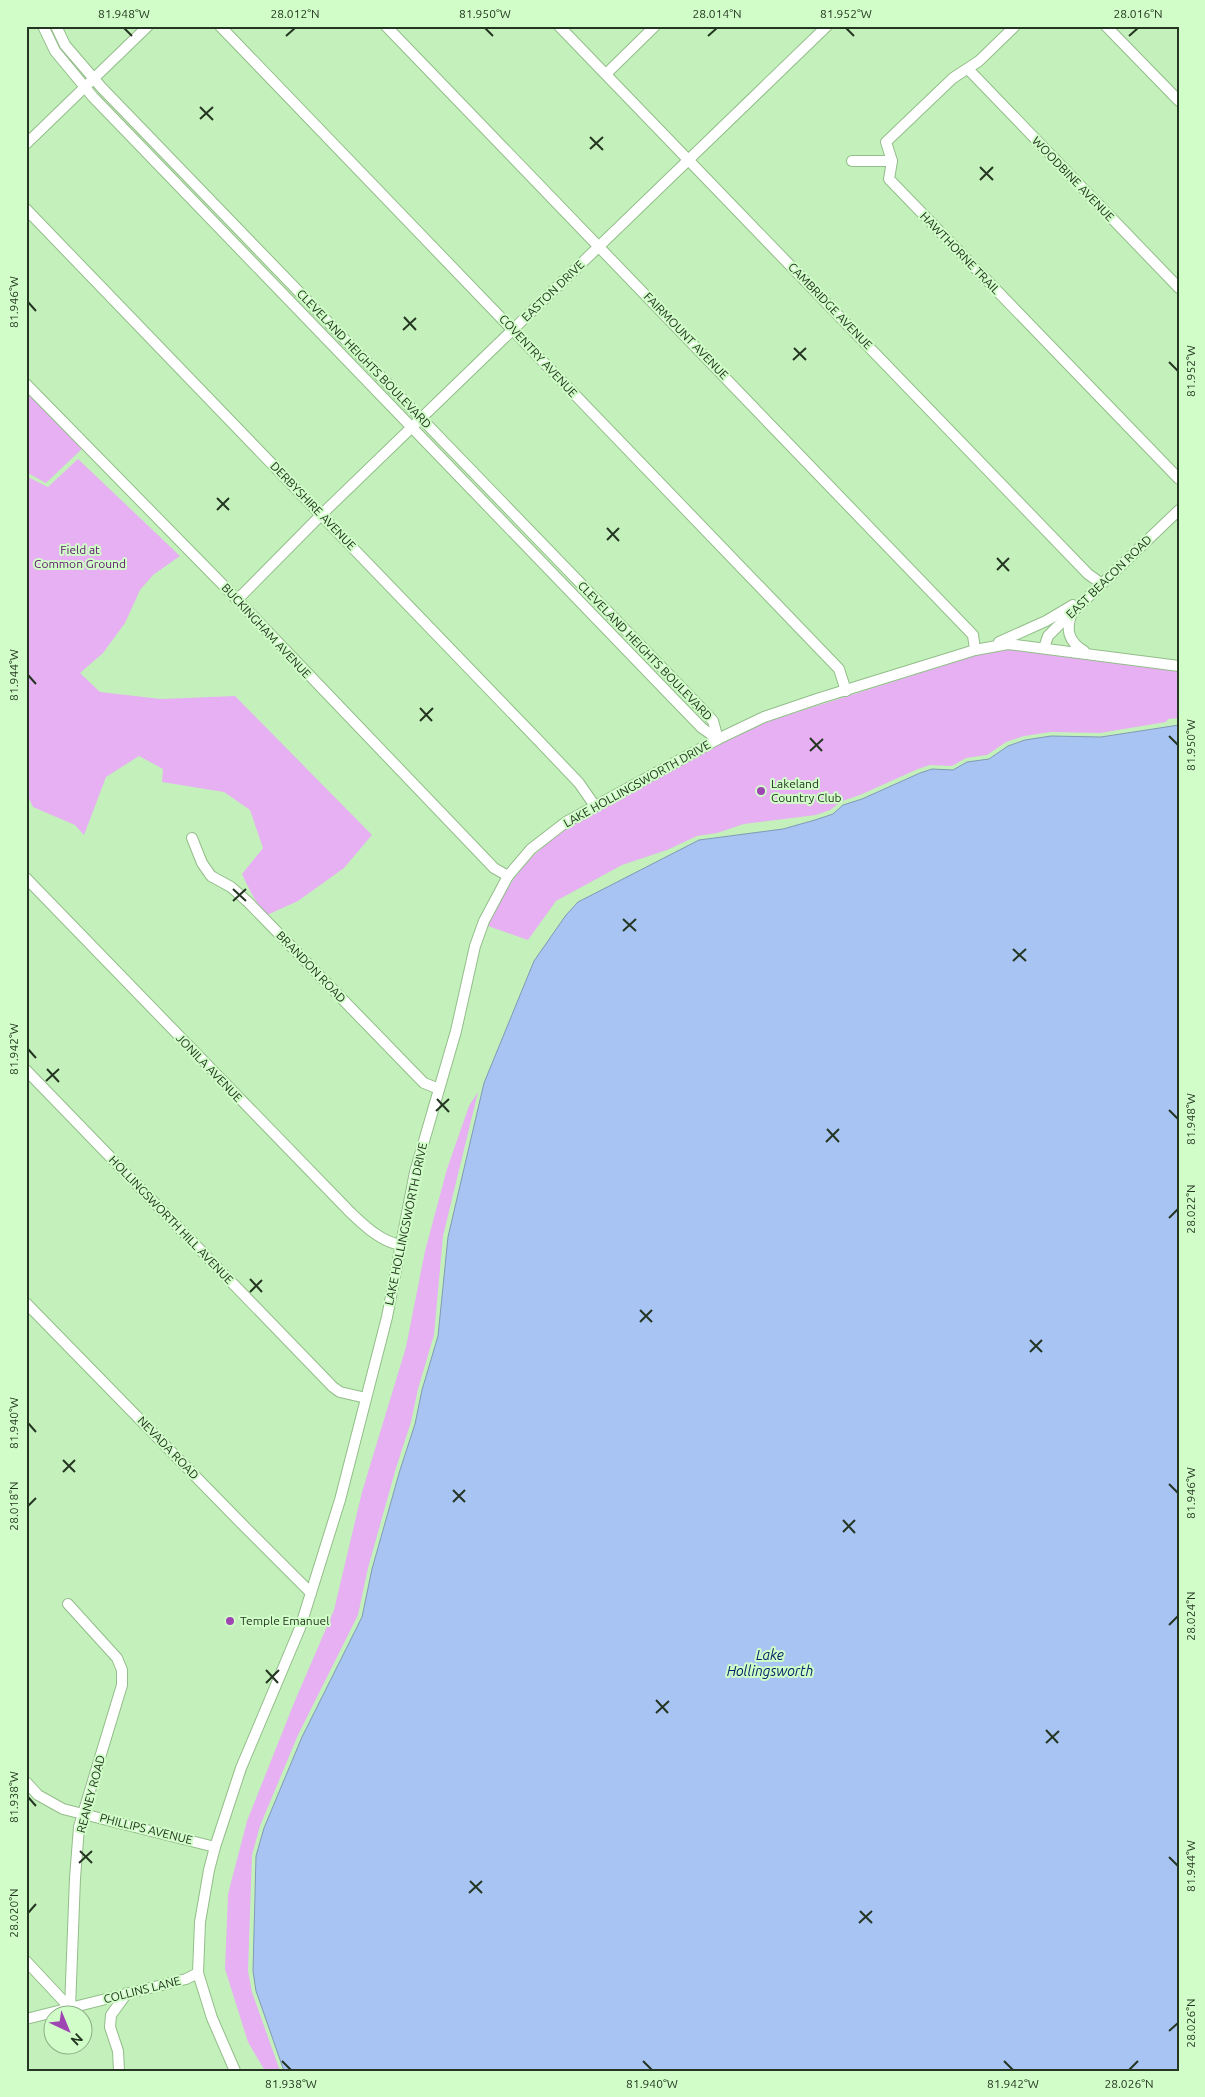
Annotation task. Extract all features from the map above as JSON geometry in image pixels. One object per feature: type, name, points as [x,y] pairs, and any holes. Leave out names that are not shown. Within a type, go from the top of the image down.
[{"type":"street","name":"CLEVELAND HEIGHTS BOULEVARD","points":[[43,26],[55,51],[84,87],[702,728],[718,739]]},
{"type":"street","name":"CLEVELAND HEIGHTS BOULEVARD","points":[[56,26],[65,45],[92,78],[713,721],[718,739]]},
{"type":"street","points":[[26,144],[92,78],[148,26]]},
{"type":"street","name":"COVENTRY AVENUE","points":[[220,26],[840,669],[846,691]]},
{"type":"street","name":"FAIRMOUNT AVENUE","points":[[386,26],[973,635],[978,650]]},
{"type":"street","name":"CAMBRIDGE AVENUE","points":[[559,26],[1088,574],[1102,584]]},
{"type":"street","points":[[606,74],[655,26]]},
{"type":"street","name":"EASTON DRIVE","points":[[238,600],[322,514],[827,26]]},
{"type":"street","name":"HAWTHORNE TRAIL","points":[[1015,26],[968,69],[953,78],[886,142],[892,161],[889,179],[1179,479]]},
{"type":"street","points":[[1112,28],[1179,101]]},
{"type":"street","name":"WOODBINE AVENUE","points":[[968,69],[1179,288]]},
{"type":"street","points":[[852,161],[892,161]]},
{"type":"street","name":"DERBYSHIRE AVENUE","points":[[26,209],[322,514],[579,783],[595,806]]},
{"type":"street","points":[[249,257],[258,249]]},
{"type":"street","name":"BUCKINGHAM AVENUE","points":[[26,384],[238,600],[494,868],[508,876]]},
{"type":"street","name":"EAST BEACON ROAD","points":[[1044,648],[1048,636],[1179,510]]},
{"type":"street","points":[[565,585],[574,577]]},
{"type":"street","points":[[978,650],[1031,628],[1084,602]]},
{"type":"street","points":[[1072,612],[1068,623],[1071,640],[1076,646],[1087,653]]},
{"type":"street","name":"LAKE HOLLINGSWORTH DRIVE","points":[[235,2071],[212,2018],[198,1973],[200,1922],[215,1847],[241,1768],[300,1628],[340,1500],[387,1317],[415,1172],[456,1031],[475,946],[484,921],[508,876],[545,837],[566,822],[595,806],[718,739],[764,717],[846,691],[978,650],[1008,644],[1179,666]]},
{"type":"street","name":"BRANDON ROAD","points":[[192,838],[202,863],[212,876],[231,887],[248,902],[424,1083],[439,1089]]},
{"type":"street","name":"JONILA AVENUE","points":[[26,878],[350,1212],[367,1228],[392,1243],[401,1245]]},
{"type":"street","name":"HOLLINGSWORTH HILL AVENUE","points":[[26,1070],[333,1386],[340,1392],[366,1398]]},
{"type":"street","name":"NEVADA ROAD","points":[[26,1303],[311,1593]]},
{"type":"street","name":"REANEY ROAD","points":[[68,1604],[110,1648],[122,1670],[120,1697],[79,1827],[70,2004]]},
{"type":"street","name":"PHILLIPS AVENUE","points":[[26,1782],[38,1795],[63,1809],[215,1847]]},
{"type":"street","points":[[26,1961],[66,2004]]},
{"type":"street","name":"COLLINS LANE","points":[[85,2004],[186,1979],[198,1973]]},
{"type":"street","points":[[118,2071],[118,2051],[110,2027],[111,2015],[127,1993]]},
{"type":"street","name":"COLLINS LANE","points":[[26,2019],[42,2015]]},
{"type":"green space","points":[[26,384],[86,445],[46,483],[26,472]]},
{"type":"green space","name":"Field at Common Ground","points":[[78,459],[180,556],[153,575],[140,590],[125,623],[103,653],[80,673],[100,692],[161,699],[235,696],[372,835],[344,868],[298,901],[267,915],[250,891],[242,874],[263,848],[250,810],[224,792],[162,782],[163,769],[139,756],[106,777],[84,835],[75,825],[33,807],[26,792],[26,476],[48,487]]},
{"type":"green space","points":[[1009,649],[1179,670],[1179,718],[1168,719],[1166,722],[1100,733],[1051,732],[1024,736],[1006,742],[987,755],[966,758],[952,766],[930,765],[918,769],[842,801],[830,810],[816,815],[744,824],[717,833],[697,836],[667,850],[622,865],[556,901],[528,940],[488,926],[504,894],[521,870],[530,859],[569,826],[718,745],[766,722],[977,655]]},
{"type":"green space","points":[[478,1092],[443,1236],[434,1335],[418,1389],[411,1422],[368,1568],[358,1615],[298,1735],[260,1826],[252,1855],[248,1971],[252,1992],[280,2071],[265,2071],[248,2042],[225,1969],[228,1894],[247,1821],[294,1703],[334,1610],[362,1492],[406,1347],[425,1251],[447,1169],[469,1106]]},
{"type":"water","name":"Lake Hollingsworth","points":[[1179,725],[1179,2071],[284,2071],[256,1991],[253,1971],[256,1856],[264,1828],[302,1737],[362,1617],[372,1569],[415,1424],[422,1390],[438,1336],[448,1237],[484,1083],[534,961],[566,915],[578,902],[699,840],[783,829],[815,820],[833,814],[843,805],[862,799],[920,773],[932,769],[953,770],[967,762],[989,759],[1008,746],[1025,740],[1051,736],[1101,737]]},
{"type":"place","name":"Lakeland Country Club","points":[[761,791]]},
{"type":"place","name":"Temple Emanuel","points":[[230,1621]]}]
